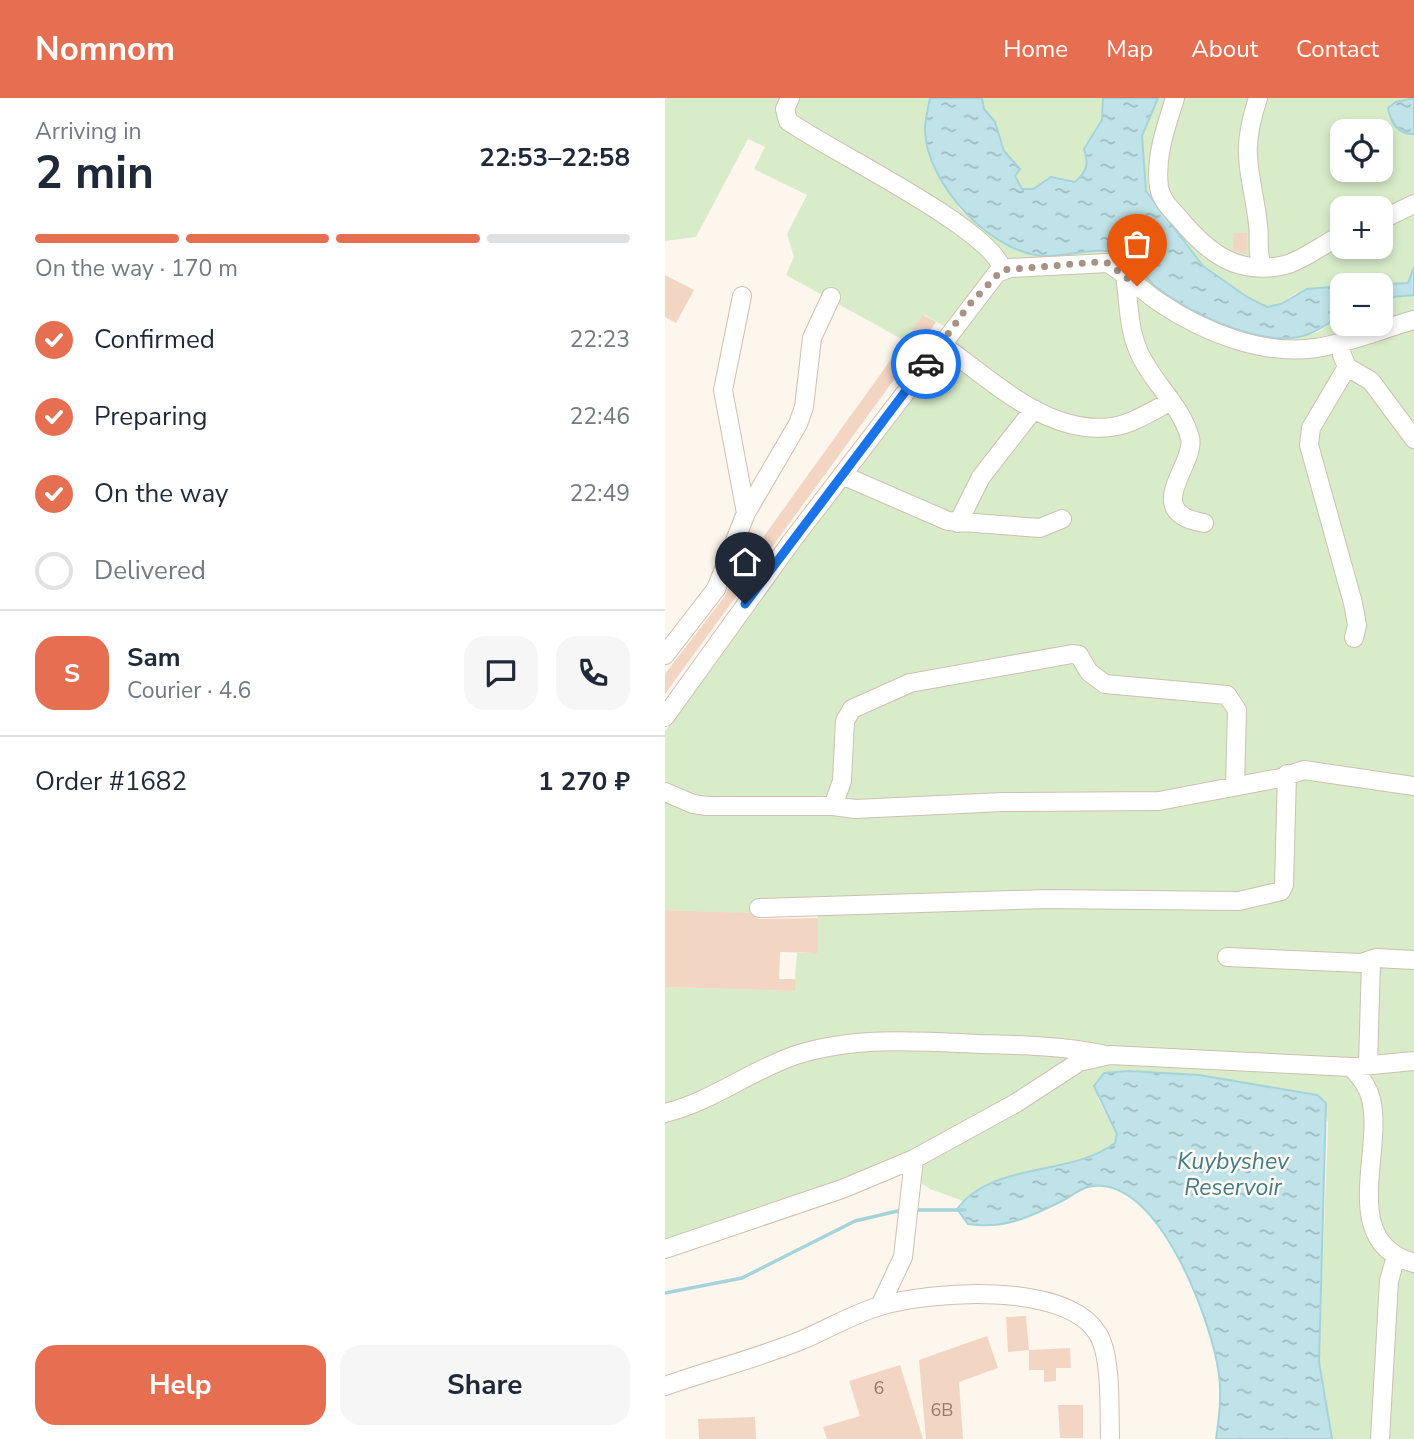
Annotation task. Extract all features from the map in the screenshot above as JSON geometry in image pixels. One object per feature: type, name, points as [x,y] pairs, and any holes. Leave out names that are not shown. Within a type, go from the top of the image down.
[{"type":"street","points":[[790,98],[785,109],[788,121],[967,231],[995,254],[1002,270]]},
{"type":"street","points":[[1175,98],[1159,151],[1159,183],[1163,200],[1203,246],[1229,261],[1263,267],[1289,264],[1330,242]]},
{"type":"street","points":[[1258,98],[1251,120],[1246,156],[1257,218],[1259,260],[1263,267]]},
{"type":"street","points":[[1393,214],[1414,204]]},
{"type":"street","points":[[665,717],[969,305],[1002,270],[1108,263],[1160,303],[1236,339],[1283,349],[1315,348],[1414,320]]},
{"type":"street","points":[[1125,276],[1128,315],[1138,351],[1185,423],[1192,445],[1175,481],[1176,506],[1182,516],[1204,523]]},
{"type":"street","points":[[742,296],[723,390],[746,513]]},
{"type":"street","points":[[665,655],[716,589],[746,513],[798,424],[804,407],[812,338],[831,297]]},
{"type":"street","points":[[1338,342],[1347,367],[1371,381],[1414,439]]},
{"type":"street","points":[[941,344],[1034,409],[1072,423],[1115,426],[1171,401]]},
{"type":"street","points":[[1347,367],[1311,428],[1309,445],[1353,603],[1357,625],[1355,638]]},
{"type":"street","points":[[958,523],[981,477],[1034,409]]},
{"type":"street","points":[[842,475],[937,517],[958,523],[1039,528],[1062,519]]},
{"type":"street","points":[[833,806],[842,780],[845,722],[852,709],[910,683],[1072,654],[1079,655],[1089,672],[1105,684],[1227,695],[1237,710],[1235,786]]},
{"type":"street","points":[[665,792],[693,804],[707,806],[833,806],[855,809],[1003,802],[1159,801],[1304,770],[1414,786]]},
{"type":"street","points":[[759,908],[1046,899],[1238,901],[1261,898],[1281,891],[1286,877],[1287,774]]},
{"type":"street","points":[[1227,957],[1361,963],[1376,958],[1414,960]]},
{"type":"street","points":[[1371,961],[1360,1066],[1371,1099],[1369,1220],[1396,1256],[1414,1263]]},
{"type":"street","points":[[665,1114],[680,1110],[744,1076],[796,1055],[843,1045],[902,1042],[1069,1047],[1110,1055],[1360,1066],[1414,1061]]},
{"type":"street","points":[[665,1249],[842,1189],[913,1159],[1016,1103],[1079,1062],[1110,1055]]},
{"type":"street","points":[[880,1306],[903,1257],[913,1159]]},
{"type":"street","points":[[1380,1439],[1389,1282],[1396,1256]]},
{"type":"street","points":[[665,1385],[799,1341],[880,1306],[963,1295],[1010,1295],[1065,1308],[1086,1320],[1098,1334],[1104,1354],[1110,1439]]},
{"type":"green space","points":[[665,98],[930,98],[925,131],[960,210],[1008,246],[1047,256],[1081,251],[1111,251],[1127,256],[1154,286],[1292,338],[1318,332],[1330,324],[1330,336],[1393,336],[1393,297],[1414,295],[1414,1439],[1332,1439],[1319,1362],[1328,1122],[1317,1095],[1199,1075],[1177,1075],[1097,1097],[1117,1134],[1116,1143],[1083,1161],[1005,1179],[963,1201],[930,1189],[905,1172],[665,1258],[665,987],[794,991],[797,953],[818,953],[818,916],[665,910],[665,731],[955,332],[924,315],[905,341],[786,275],[794,257],[787,234],[807,195],[754,169],[765,147],[748,139],[696,237],[665,241]]},
{"type":"green space","points":[[982,98],[1103,98],[1102,120],[1094,131],[1084,174],[1075,182],[1051,177],[1033,189],[1022,189],[1014,176],[1012,159],[1004,151],[995,122],[984,109]]},
{"type":"green space","points":[[1158,98],[1410,98],[1396,102],[1405,134],[1414,134],[1414,267],[1409,283],[1393,283],[1393,273],[1330,273],[1330,287],[1294,294],[1281,304],[1267,307],[1247,297],[1203,266],[1146,191],[1142,136]]},
{"type":"water","points":[[930,98],[982,98],[984,109],[995,122],[1004,151],[1020,169],[1015,176],[1022,189],[1033,189],[1051,177],[1075,182],[1082,175],[1087,163],[1084,149],[1102,120],[1103,98],[1158,98],[1142,136],[1146,191],[1203,266],[1247,297],[1267,307],[1281,304],[1307,289],[1330,287],[1330,322],[1298,337],[1274,338],[1256,335],[1221,324],[1186,307],[1153,284],[1129,257],[1124,255],[1095,251],[1045,256],[1024,252],[1004,243],[965,212],[949,193],[928,151],[926,118]]},
{"type":"water","points":[[1414,98],[1414,134],[1400,130],[1391,119],[1388,108],[1396,102]]},
{"type":"water","points":[[1414,267],[1414,295],[1393,297],[1393,284],[1408,283]]},
{"type":"water","name":"Kuybyshev Reservoir","points":[[1129,1071],[1199,1075],[1317,1095],[1326,1103],[1319,1362],[1332,1439],[1216,1439],[1220,1383],[1206,1322],[1177,1256],[1158,1226],[1137,1202],[1113,1188],[1088,1187],[1029,1216],[994,1225],[968,1224],[957,1209],[972,1194],[991,1183],[1076,1161],[1097,1154],[1115,1143],[1117,1134],[1094,1086],[1104,1073]]},
{"type":"building","points":[[1234,233],[1247,233],[1246,254],[1233,250]]},
{"type":"building","points":[[665,275],[694,290],[676,323],[665,317]]},
{"type":"building","points":[[923,315],[936,322],[665,694],[665,674],[725,596],[731,582]]},
{"type":"building","points":[[665,910],[749,913],[759,919],[818,918],[818,953],[780,952],[779,979],[795,979],[795,991],[665,987]]},
{"type":"building","points":[[1026,1316],[1029,1350],[1008,1352],[1006,1317]]},
{"type":"building","points":[[987,1336],[998,1368],[959,1382],[963,1439],[926,1439],[919,1360]]},
{"type":"building","points":[[1070,1348],[1071,1368],[1056,1368],[1056,1381],[1044,1382],[1044,1370],[1029,1370],[1029,1350]]},
{"type":"building","points":[[900,1365],[923,1439],[827,1439],[823,1427],[860,1416],[849,1381]]},
{"type":"building","points":[[1058,1405],[1083,1405],[1083,1438],[1060,1438]]},
{"type":"building","points":[[755,1417],[756,1439],[699,1439],[698,1419]]},
{"type":"waterway","points":[[665,1293],[742,1278],[855,1221],[902,1210]]},
{"type":"waterway","points":[[913,1210],[965,1210]]},
{"type":"way so far","points":[[926,364],[969,305],[1002,270],[1108,263],[1137,286]]},
{"type":"route","points":[[745,604],[926,364]]}]
